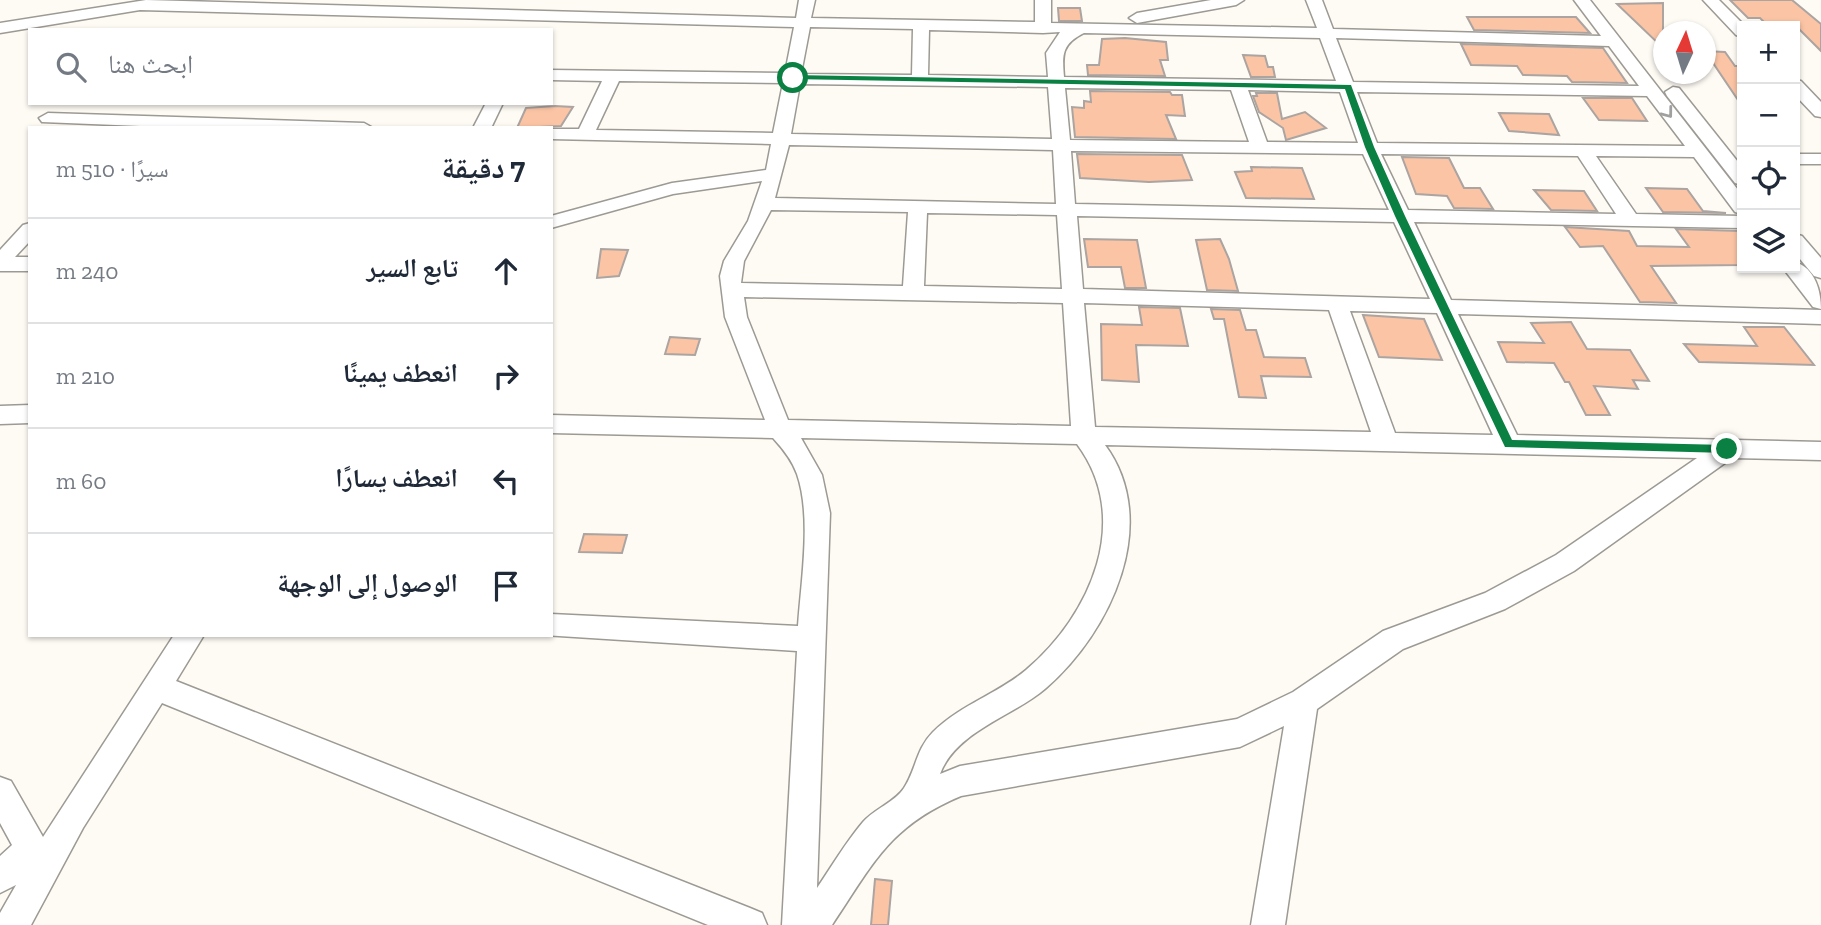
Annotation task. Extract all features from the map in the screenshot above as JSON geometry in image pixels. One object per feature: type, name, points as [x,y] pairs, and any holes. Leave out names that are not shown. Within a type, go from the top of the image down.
[{"type":"street","points":[[142,6],[178,0]]},
{"type":"street","points":[[418,28],[436,0]]},
{"type":"street","points":[[535,24],[548,0]]},
{"type":"street","points":[[799,925],[817,513],[810,475],[798,451],[780,429],[736,317],[730,276],[734,261],[758,221],[774,174],[807,0]]},
{"type":"street","points":[[1043,0],[1043,27]]},
{"type":"street","points":[[916,799],[933,755],[952,734],[1037,679],[1077,633],[1099,593],[1113,559],[1118,529],[1116,502],[1103,462],[1084,435],[1054,53],[1063,37],[1079,28],[1236,0]]},
{"type":"street","points":[[1314,0],[1369,147],[1509,444]]},
{"type":"street","points":[[1582,0],[1737,202]]},
{"type":"street","points":[[1601,0],[1734,158]]},
{"type":"street","points":[[1711,0],[1737,27]]},
{"type":"street","points":[[96,28],[111,6]]},
{"type":"street","points":[[0,27],[111,6],[142,6],[425,15],[535,24],[1043,27],[1613,41]]},
{"type":"street","points":[[297,28],[313,11]]},
{"type":"street","points":[[920,80],[921,26]]},
{"type":"street","points":[[553,75],[1651,91]]},
{"type":"street","points":[[585,135],[613,76]]},
{"type":"street","points":[[1238,85],[1259,146]]},
{"type":"street","points":[[1821,86],[1795,85],[1821,112]]},
{"type":"street","points":[[483,126],[494,105]]},
{"type":"street","points":[[50,116],[299,126]]},
{"type":"street","points":[[553,134],[1061,145],[1698,152]]},
{"type":"street","points":[[1583,150],[1630,220]]},
{"type":"street","points":[[1800,159],[1821,159]]},
{"type":"street","points":[[553,221],[672,189],[774,174]]},
{"type":"street","points":[[764,204],[1737,222]]},
{"type":"street","points":[[913,293],[918,207]]},
{"type":"street","points":[[0,263],[28,231]]},
{"type":"street","points":[[1800,246],[1821,271]]},
{"type":"street","points":[[0,263],[28,264]]},
{"type":"street","points":[[1797,273],[1821,302]]},
{"type":"street","points":[[732,290],[1073,296],[1821,317]]},
{"type":"street","points":[[1337,303],[1386,442]]},
{"type":"street","points":[[0,415],[28,414]]},
{"type":"street","points":[[553,429],[780,429],[1821,451]]},
{"type":"street","points":[[812,925],[875,832],[916,799],[960,781],[1240,733],[1303,702],[1363,658],[1394,640],[1495,601],[1565,563],[1727,449]]},
{"type":"street","points":[[553,626],[811,639]]},
{"type":"street","points":[[12,925],[38,858],[72,817],[189,637]]},
{"type":"street","points":[[156,687],[750,925]]},
{"type":"street","points":[[1268,925],[1303,702]]},
{"type":"street","points":[[0,792],[38,858]]},
{"type":"street","points":[[0,877],[38,858]]},
{"type":"building","points":[[1730,0],[1792,0],[1821,24],[1821,51],[1800,30],[1800,21],[1763,21],[1760,18],[1748,18]]},
{"type":"building","points":[[1663,3],[1663,21],[1653,21],[1653,38],[1617,4]]},
{"type":"building","points":[[1058,8],[1080,8],[1082,21],[1059,21]]},
{"type":"building","points":[[1467,17],[1576,17],[1590,33],[1474,30]]},
{"type":"building","points":[[1102,39],[1166,42],[1168,60],[1160,60],[1165,76],[1088,75],[1087,65],[1099,65]]},
{"type":"building","points":[[1461,44],[1603,48],[1627,83],[1572,82],[1567,76],[1523,75],[1517,66],[1471,65]]},
{"type":"building","points":[[1716,52],[1725,52],[1737,66],[1737,99],[1716,67]]},
{"type":"building","points":[[1243,55],[1265,56],[1268,67],[1273,67],[1275,77],[1251,77]]},
{"type":"building","points":[[1090,91],[1170,92],[1172,95],[1182,95],[1185,116],[1166,115],[1176,139],[1075,137],[1072,107],[1084,108],[1084,101],[1091,102]]},
{"type":"building","points":[[1256,93],[1277,93],[1282,119],[1305,112],[1326,128],[1286,140],[1283,128],[1259,112],[1253,96],[1257,96]]},
{"type":"building","points":[[1583,98],[1632,98],[1647,121],[1599,120]]},
{"type":"building","points":[[573,107],[561,126],[518,126],[526,108]]},
{"type":"building","points":[[1499,113],[1549,114],[1559,135],[1509,131]]},
{"type":"building","points":[[1077,154],[1182,155],[1192,180],[1149,182],[1080,178]]},
{"type":"building","points":[[1402,157],[1449,158],[1464,188],[1480,188],[1493,209],[1454,208],[1447,196],[1416,194]]},
{"type":"building","points":[[1251,167],[1302,168],[1314,199],[1246,198],[1235,172],[1252,171]]},
{"type":"building","points":[[1646,188],[1687,189],[1703,211],[1726,213],[1663,212]]},
{"type":"building","points":[[1534,190],[1584,191],[1597,211],[1551,210]]},
{"type":"building","points":[[1565,227],[1629,231],[1637,246],[1689,247],[1676,229],[1737,231],[1737,265],[1651,266],[1676,303],[1640,302],[1603,246],[1580,247]]},
{"type":"building","points":[[1084,239],[1137,240],[1146,288],[1125,288],[1121,267],[1088,267]]},
{"type":"building","points":[[1220,239],[1238,291],[1207,290],[1196,240]]},
{"type":"building","points":[[601,249],[628,250],[619,276],[597,278]]},
{"type":"building","points":[[1139,307],[1180,308],[1188,346],[1136,345],[1139,382],[1102,380],[1101,324],[1142,325]]},
{"type":"building","points":[[1211,309],[1240,310],[1246,330],[1256,330],[1264,357],[1305,358],[1311,377],[1261,376],[1266,398],[1239,397],[1224,319],[1214,319]]},
{"type":"building","points":[[1363,315],[1424,319],[1442,360],[1379,357]]},
{"type":"building","points":[[1571,322],[1587,349],[1630,350],[1649,381],[1633,380],[1638,389],[1594,386],[1610,415],[1586,415],[1569,382],[1565,382],[1554,363],[1507,362],[1498,342],[1544,343],[1531,323]]},
{"type":"building","points":[[1744,327],[1784,327],[1814,365],[1699,362],[1684,344],[1757,346]]},
{"type":"building","points":[[670,337],[700,339],[695,355],[665,354]]},
{"type":"building","points":[[584,534],[627,535],[622,553],[579,552]]},
{"type":"building","points":[[875,879],[892,881],[888,925],[871,925]]},
{"type":"route","points":[[793,78],[1348,86],[1369,147],[1400,216],[1509,444],[1727,449]]}]
